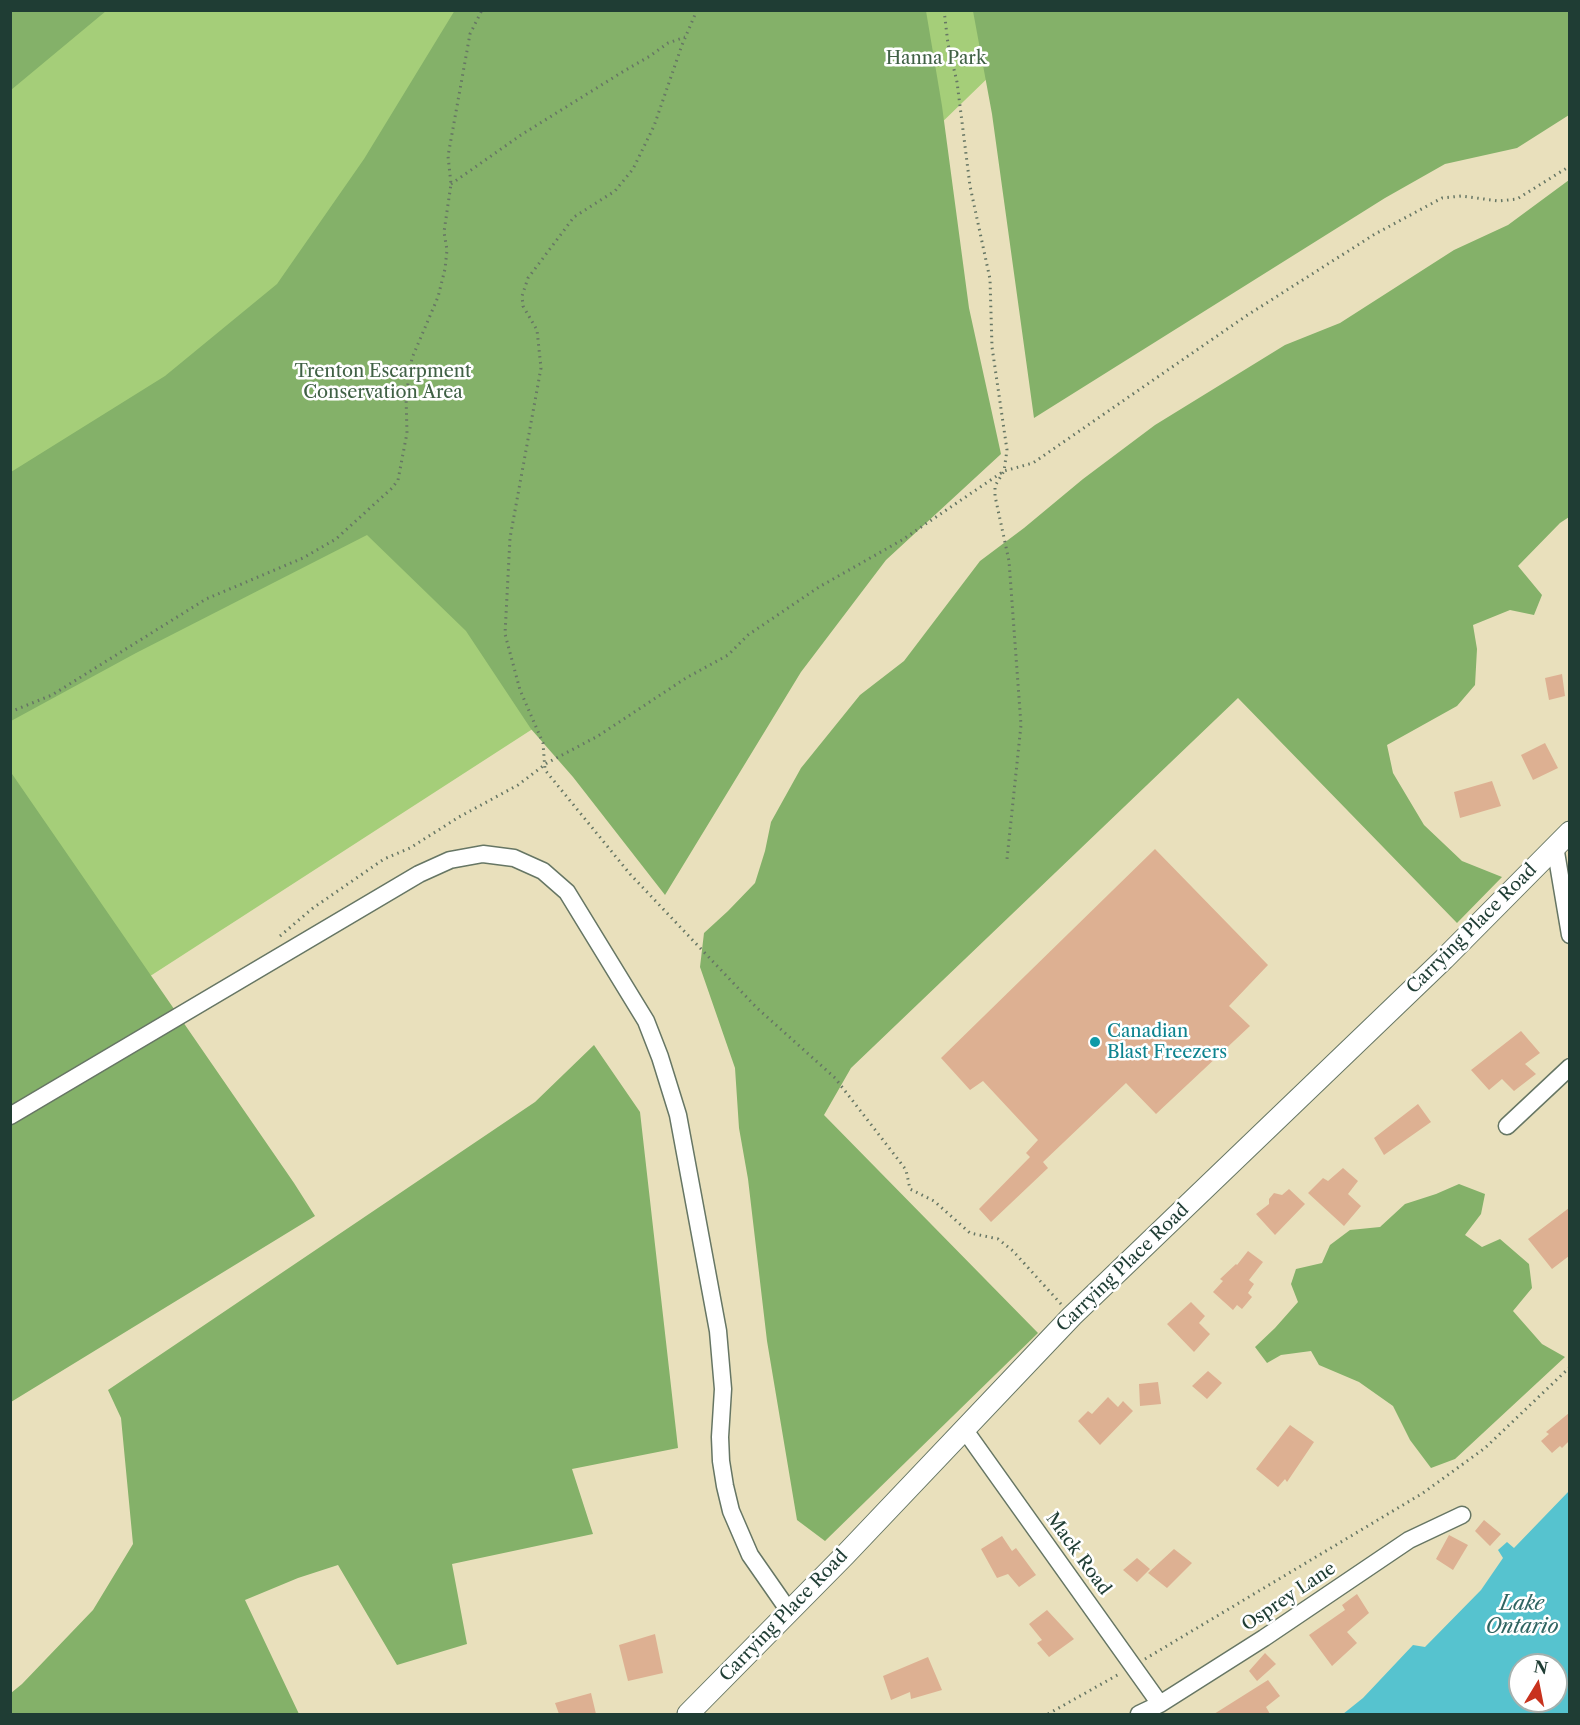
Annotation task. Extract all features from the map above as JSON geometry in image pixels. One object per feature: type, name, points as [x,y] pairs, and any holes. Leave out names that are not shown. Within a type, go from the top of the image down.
[{"type":"main road","name":"Carrying Place Road","points":[[688,1714],[845,1555],[1072,1316],[1444,959],[1562,839]]},
{"type":"street","points":[[1562,839],[1569,935]]},
{"type":"street","points":[[10,1116],[419,874],[450,860],[483,854],[514,858],[543,871],[567,892],[646,1020],[660,1057],[678,1115],[718,1331],[723,1389],[721,1461],[725,1486],[731,1511],[750,1555],[789,1611]]},
{"type":"street","points":[[1508,1126],[1569,1067]]},
{"type":"street","name":"Mack Road","points":[[964,1429],[1160,1704]]},
{"type":"street","name":"Osprey Lane","points":[[1139,1714],[1160,1704],[1264,1638],[1409,1540],[1462,1515]]},
{"type":"path","points":[[10,712],[52,695],[206,599],[303,558],[336,539],[398,480],[407,433],[406,396],[412,358],[438,297],[445,269],[447,250],[444,231],[451,184],[448,156],[470,34],[482,10]]},
{"type":"path","points":[[697,10],[654,126],[633,169],[615,191],[574,217],[528,278],[522,296],[523,306],[537,330],[542,368],[510,538],[505,634],[520,690],[543,743],[545,770],[630,874],[756,1007],[835,1078],[906,1170],[910,1189],[934,1201],[970,1233],[998,1239],[1013,1251],[1072,1316]]},
{"type":"path","points":[[944,10],[948,44],[957,82],[970,186],[990,279],[992,347],[1007,450],[1004,471],[995,486],[995,495],[1009,561],[1021,725],[1007,859]]},
{"type":"path","points":[[451,184],[521,135],[624,70],[668,43],[686,36]]},
{"type":"path","points":[[280,936],[313,908],[384,859],[410,848],[459,817],[518,785],[545,765],[598,736],[686,678],[728,655],[748,635],[819,587],[902,540],[1004,471],[1033,463],[1246,316],[1384,229],[1442,198],[1461,196],[1499,201],[1518,199],[1569,166]]},
{"type":"path","points":[[1048,1714],[1423,1492],[1485,1448],[1569,1367]]},
{"type":"green space","points":[[11,10],[106,10],[106,11],[11,90]]},
{"type":"green space","name":"Trenton Escarpment Conservation Area","points":[[455,10],[926,11],[942,106],[969,308],[1001,454],[886,560],[801,672],[665,895],[573,777],[531,729],[466,631],[367,535],[136,653],[11,721],[11,472],[165,376],[277,284],[364,159]]},
{"type":"green space","name":"Trenton Escarpment Conservation Area","points":[[11,11],[1057,11],[903,160],[952,458],[11,1066]]},
{"type":"green space","points":[[973,11],[1569,11],[1569,115],[1517,148],[1445,164],[1385,198],[1034,418],[992,114]]},
{"type":"green space","points":[[1569,180],[1569,517],[1560,523],[1518,566],[1542,595],[1534,615],[1510,610],[1473,625],[1477,649],[1475,685],[1457,706],[1387,745],[1393,773],[1424,825],[1462,861],[1502,877],[1457,923],[1238,698],[851,1068],[824,1115],[1038,1333],[825,1541],[797,1520],[767,1341],[748,1179],[739,1128],[735,1068],[700,967],[704,933],[755,883],[771,822],[801,768],[860,695],[904,661],[980,561],[1155,425],[1285,345],[1340,323],[1454,250],[1508,225]]},
{"type":"green space","points":[[10,771],[315,1216],[11,1402]]},
{"type":"green space","points":[[594,1045],[640,1112],[678,1448],[572,1469],[593,1534],[452,1564],[467,1644],[397,1665],[338,1565],[298,1578],[245,1600],[299,1714],[11,1714],[11,1693],[93,1610],[133,1544],[121,1418],[108,1390],[535,1102]]},
{"type":"green space","points":[[1459,1184],[1485,1194],[1481,1214],[1465,1235],[1482,1247],[1500,1239],[1529,1264],[1532,1288],[1513,1311],[1542,1344],[1565,1357],[1455,1459],[1431,1468],[1410,1440],[1393,1406],[1359,1382],[1319,1365],[1311,1351],[1281,1355],[1267,1363],[1255,1347],[1298,1302],[1291,1284],[1296,1269],[1322,1263],[1330,1245],[1350,1230],[1380,1227],[1405,1204]]},
{"type":"water","name":"Lake Ontario","points":[[1569,1491],[1569,1714],[1343,1714],[1363,1698],[1413,1645],[1425,1647],[1481,1590],[1503,1558],[1498,1550],[1507,1542],[1514,1548]]},
{"type":"building","points":[[1562,674],[1565,696],[1549,700],[1545,678]]},
{"type":"building","points":[[1545,743],[1558,768],[1533,780],[1521,755]]},
{"type":"building","points":[[1492,781],[1501,806],[1460,818],[1454,792]]},
{"type":"building","name":"Canadian Blast Freezers","points":[[1155,849],[1268,965],[1229,1006],[1250,1026],[1156,1114],[1126,1083],[1043,1162],[1048,1168],[991,1222],[979,1209],[1030,1157],[1026,1153],[1038,1140],[983,1081],[970,1090],[941,1058]]},
{"type":"building","points":[[1521,1031],[1540,1053],[1525,1064],[1536,1074],[1514,1091],[1502,1079],[1489,1090],[1471,1070]]},
{"type":"building","points":[[1418,1104],[1431,1122],[1384,1155],[1374,1138]]},
{"type":"building","points":[[1343,1168],[1358,1181],[1348,1194],[1361,1206],[1344,1226],[1308,1193],[1323,1178],[1328,1181]]},
{"type":"building","points":[[1289,1189],[1305,1204],[1275,1235],[1256,1214],[1269,1204],[1269,1199],[1274,1193],[1282,1195]]},
{"type":"building","points":[[1569,1208],[1569,1256],[1552,1269],[1528,1239]]},
{"type":"building","points":[[1248,1251],[1263,1262],[1249,1280],[1254,1284],[1248,1293],[1252,1297],[1242,1309],[1237,1305],[1233,1310],[1213,1292],[1223,1281],[1220,1279],[1237,1265]]},
{"type":"building","points":[[1191,1302],[1205,1316],[1199,1323],[1210,1334],[1194,1352],[1167,1324]]},
{"type":"building","points":[[1208,1371],[1222,1383],[1207,1399],[1192,1386]]},
{"type":"building","points":[[1158,1382],[1161,1404],[1140,1406],[1139,1384]]},
{"type":"building","points":[[1108,1397],[1118,1407],[1123,1401],[1133,1411],[1100,1445],[1078,1421],[1088,1411],[1092,1414]]},
{"type":"building","points":[[1569,1413],[1569,1441],[1552,1453],[1541,1441],[1549,1434],[1546,1432]]},
{"type":"building","points":[[1290,1425],[1314,1442],[1287,1482],[1285,1479],[1278,1487],[1256,1469]]},
{"type":"building","points":[[1484,1520],[1501,1534],[1490,1546],[1475,1531]]},
{"type":"building","points":[[1449,1535],[1468,1545],[1453,1570],[1436,1559]]},
{"type":"building","points":[[1002,1536],[1012,1551],[1016,1548],[1036,1575],[1019,1587],[1008,1574],[997,1578],[981,1549]]},
{"type":"building","points":[[1174,1549],[1192,1563],[1167,1588],[1148,1573]]},
{"type":"building","points":[[1137,1558],[1150,1569],[1137,1582],[1123,1570]]},
{"type":"building","points":[[1357,1594],[1369,1613],[1347,1632],[1357,1643],[1332,1666],[1309,1635],[1345,1610],[1342,1605]]},
{"type":"building","points":[[1047,1610],[1074,1639],[1049,1657],[1037,1643],[1042,1640],[1029,1624]]},
{"type":"building","points":[[655,1634],[663,1673],[628,1681],[619,1645]]},
{"type":"building","points":[[1265,1653],[1276,1664],[1257,1681],[1249,1671]]},
{"type":"building","points":[[928,1657],[942,1690],[911,1699],[910,1692],[891,1700],[883,1676]]},
{"type":"building","points":[[1268,1680],[1280,1696],[1266,1707],[1270,1714],[1214,1714]]},
{"type":"building","points":[[591,1693],[596,1714],[559,1714],[555,1703]]},
{"type":"place","name":"Canadian Blast Freezers","points":[[1095,1042]]},
{"type":"park label","name":"Hanna Park","points":[[936,59]]}]
